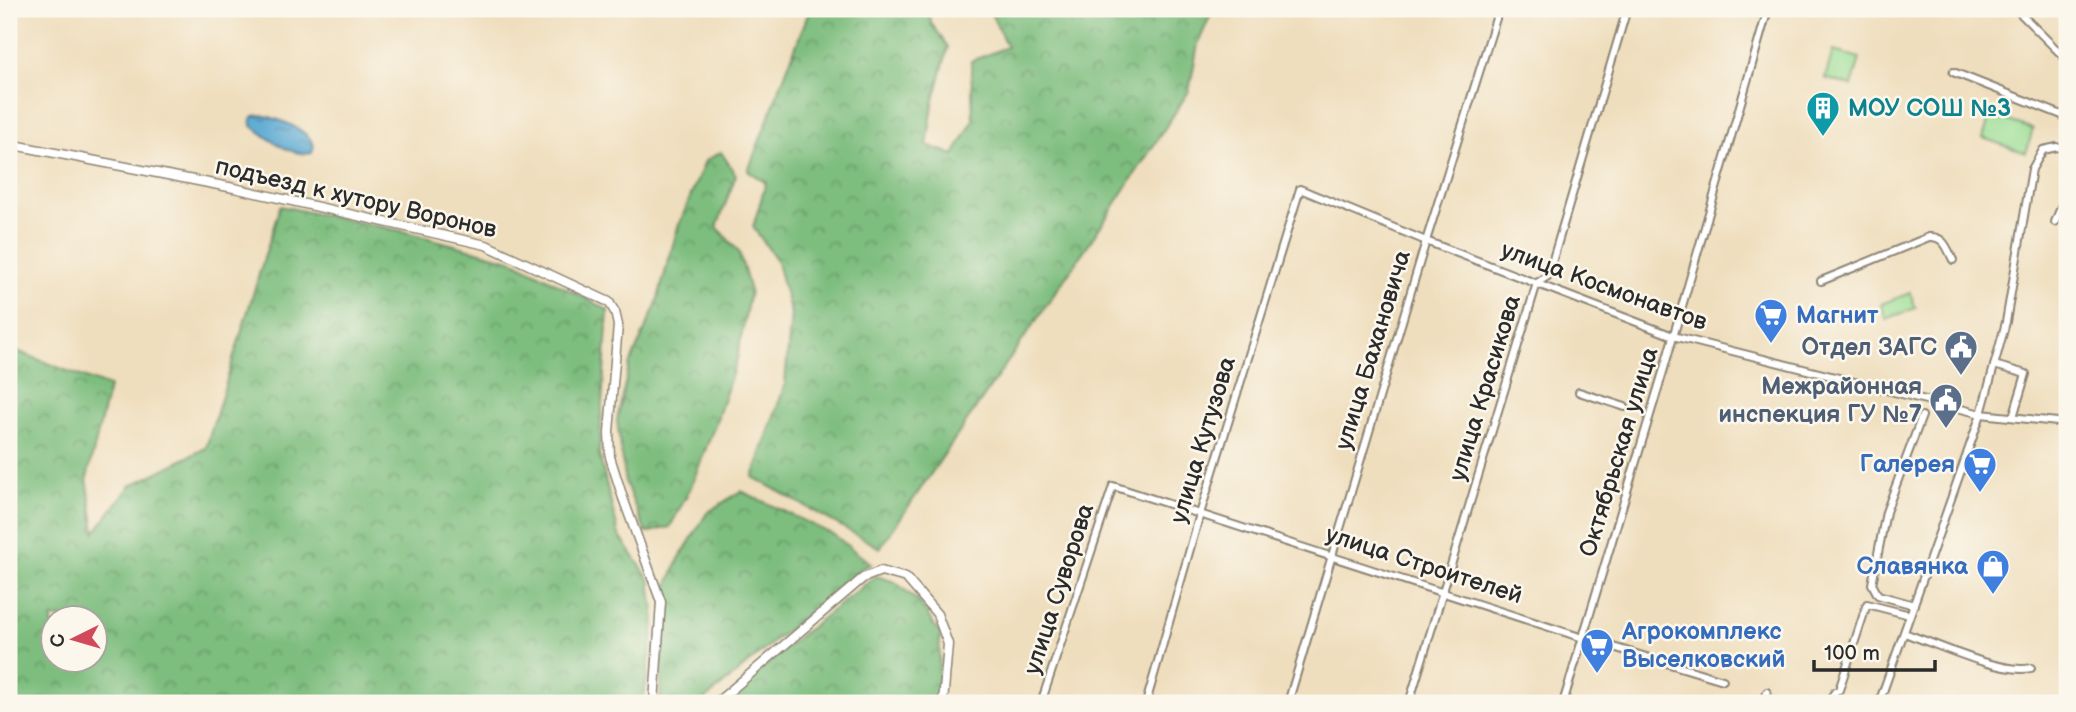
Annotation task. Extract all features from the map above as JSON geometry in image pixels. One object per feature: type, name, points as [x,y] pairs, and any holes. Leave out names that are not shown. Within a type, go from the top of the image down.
[{"type":"street","name":"улица Бахановича","points":[[1288,703],[1426,241],[1499,9]]},
{"type":"street","name":"улица Красикова","points":[[1409,703],[1537,283],[1548,276],[1627,9]]},
{"type":"street","name":"Октябрьская улица","points":[[1563,703],[1768,9]]},
{"type":"street","points":[[2016,9],[2067,60]]},
{"type":"street","points":[[1953,72],[2067,117]]},
{"type":"street","name":"подъезд к хутору Воронов","points":[[9,144],[234,188],[486,244],[609,302],[618,325],[609,432],[610,457],[661,602],[654,703]]},
{"type":"street","points":[[1879,703],[1981,414],[2006,322],[2032,169],[2043,150],[2057,147],[2067,150]]},
{"type":"street","name":"улица Космонавтов","points":[[1300,189],[1426,241],[1673,336],[1981,414],[2067,423]]},
{"type":"street","name":"улица Кутузова","points":[[1146,703],[1200,514],[1300,189]]},
{"type":"street","points":[[2055,222],[2067,192]]},
{"type":"street","points":[[1821,281],[1929,237],[1940,238],[1953,260]]},
{"type":"street","points":[[1994,365],[2026,374],[2013,417]]},
{"type":"street","points":[[1579,392],[1625,407]]},
{"type":"street","points":[[1914,605],[1878,595],[1872,584],[1886,512],[1922,416]]},
{"type":"street","name":"улица Строителей","points":[[1113,486],[1332,555],[1443,594],[1723,680]]},
{"type":"street","name":"улица Суворова","points":[[1041,703],[1113,486]]},
{"type":"street","points":[[716,703],[863,578],[881,571],[906,578],[937,614],[948,644],[943,703]]},
{"type":"street","points":[[1827,703],[1837,691],[1867,604],[1910,615]]},
{"type":"street","points":[[1904,633],[2000,667],[2019,671],[2031,668]]},
{"type":"street","points":[[1764,703],[1767,692]]},
{"type":"green space","points":[[810,9],[929,9],[931,23],[948,47],[933,104],[927,145],[954,155],[973,121],[971,61],[1007,47],[989,9],[1213,9],[1198,44],[1189,91],[1107,217],[880,548],[753,477],[785,384],[791,314],[776,259],[753,227],[766,183],[748,171]]},
{"type":"green space","points":[[1833,51],[1860,58],[1852,86],[1825,78]]},
{"type":"green space","points":[[1990,115],[2033,129],[2026,153],[1983,138]]},
{"type":"green space","points":[[721,152],[736,175],[717,227],[739,252],[750,291],[737,359],[690,489],[670,527],[646,533],[625,482],[617,420],[629,366],[656,305],[678,227],[705,161]]},
{"type":"green space","points":[[280,206],[406,232],[514,261],[608,310],[599,454],[619,535],[650,580],[655,621],[643,703],[9,703],[9,348],[109,387],[87,478],[95,532],[130,486],[206,448]]},
{"type":"green space","points":[[1910,293],[1916,308],[1886,319],[1881,304]]},
{"type":"green space","points":[[741,491],[834,535],[871,564],[860,569],[701,703],[660,703],[665,591],[679,559],[707,513]]},
{"type":"green space","points":[[876,576],[895,582],[919,602],[940,634],[939,678],[935,703],[723,703],[802,634]]},
{"type":"water","points":[[262,115],[284,122],[305,134],[314,145],[312,153],[288,149],[252,126],[251,120],[254,116]]},
{"type":"place","name":"МОУ СОШ №3","points":[[1823,138]]},
{"type":"place","name":"Магнит","points":[[1771,345]]},
{"type":"place","name":"Отдел ЗАГС","points":[[1961,377]]},
{"type":"place","name":"Межрайонная инспекция ГУ №7","points":[[1946,430]]},
{"type":"place","name":"Галерея","points":[[1980,494]]},
{"type":"place","name":"Славянка","points":[[1993,596]]},
{"type":"place","name":"Агрокомплекс Выселковский","points":[[1597,675]]}]
